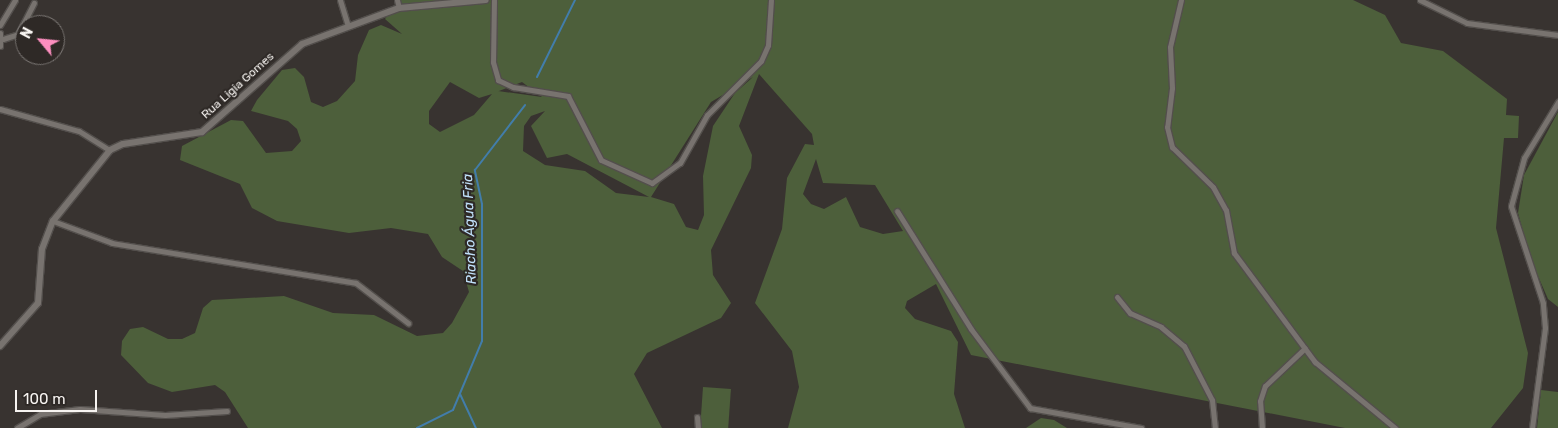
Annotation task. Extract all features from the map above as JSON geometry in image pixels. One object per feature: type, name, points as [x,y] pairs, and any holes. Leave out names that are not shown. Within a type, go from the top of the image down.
[{"type":"street","points":[[0,25],[15,0]]},
{"type":"street","points":[[340,0],[348,26]]},
{"type":"street","points":[[397,0],[399,8]]},
{"type":"street","name":"Rua Ligia Gomes","points":[[110,150],[123,144],[202,132],[296,48],[348,26],[399,8],[486,0]]},
{"type":"street","points":[[494,0],[493,62],[498,80],[513,88],[568,96],[601,160],[652,184],[680,163],[708,115],[761,61],[768,45],[770,0]]},
{"type":"street","points":[[1181,0],[1170,47],[1168,139],[1178,155],[1213,186],[1226,210],[1234,253],[1305,348],[1326,373],[1395,428]]},
{"type":"street","points":[[1420,0],[1468,24],[1558,35]]},
{"type":"street","points":[[0,46],[3,39],[18,34],[34,2]]},
{"type":"street","points":[[0,33],[3,39]]},
{"type":"street","points":[[1532,428],[1545,328],[1543,303],[1511,206],[1524,158],[1558,102]]},
{"type":"street","points":[[0,109],[79,131],[110,150],[53,221],[42,249],[38,303],[0,346]]},
{"type":"street","points":[[897,211],[971,329],[1030,408],[1141,428]]},
{"type":"street","points":[[53,221],[112,243],[356,283],[408,323]]},
{"type":"street","points":[[1117,297],[1130,313],[1161,327],[1184,346],[1212,400],[1215,428]]},
{"type":"street","points":[[1262,428],[1260,401],[1264,386],[1305,348]]},
{"type":"street","points":[[17,428],[40,414],[80,409],[165,415],[227,410]]},
{"type":"street","points":[[696,417],[698,428]]},
{"type":"green space","points":[[398,0],[1353,0],[1385,15],[1401,43],[1443,51],[1507,99],[1506,115],[1519,116],[1518,138],[1504,138],[1496,228],[1528,353],[1523,388],[1491,428],[1345,428],[971,355],[936,284],[907,301],[905,308],[915,319],[951,331],[958,342],[954,394],[965,428],[788,428],[799,387],[792,351],[755,303],[782,229],[787,178],[805,144],[814,145],[812,134],[759,74],[739,126],[752,155],[751,168],[711,250],[713,275],[731,303],[721,318],[647,353],[634,374],[662,428],[248,428],[225,392],[215,385],[172,392],[148,383],[121,355],[122,341],[130,329],[143,327],[168,339],[182,339],[195,333],[203,308],[212,300],[284,296],[333,313],[374,315],[417,336],[443,333],[452,323],[469,292],[463,271],[442,257],[428,234],[391,228],[349,233],[277,221],[252,208],[240,184],[180,160],[182,146],[231,120],[243,121],[266,153],[292,151],[301,141],[297,129],[288,121],[251,111],[257,100],[282,70],[295,68],[304,77],[311,102],[323,107],[337,101],[355,81],[358,55],[369,30],[381,25],[402,34],[385,19]],"holes":[[[753,77],[735,93],[713,126],[703,176],[704,215],[698,230],[686,227],[674,204],[651,197],[711,102]],[[450,82],[479,98],[492,94],[474,115],[440,132],[429,124],[429,111]],[[522,82],[542,97],[498,91]],[[545,111],[531,126],[547,158],[567,154],[649,197],[616,193],[585,171],[545,165],[523,151],[524,126],[531,116]],[[816,159],[823,183],[875,185],[903,231],[883,234],[860,227],[846,197],[824,209],[811,204],[803,194]]]},
{"type":"green space","points":[[1558,112],[1558,307],[1548,299],[1531,260],[1518,213],[1524,175]]},
{"type":"green space","points":[[703,387],[731,389],[728,428],[700,428]]},
{"type":"green space","points":[[1541,390],[1558,392],[1558,428],[1537,428]]},
{"type":"green space","points":[[1041,418],[1054,420],[1067,428],[1026,428]]},
{"type":"waterway","name":"Riacho Água Fria","points":[[537,77],[575,0]]},
{"type":"waterway","name":"Riacho Água Fria","points":[[417,428],[453,410],[482,341],[482,204],[475,170],[525,105]]},
{"type":"waterway","name":"Riacho Água Fria","points":[[460,394],[476,428]]}]
